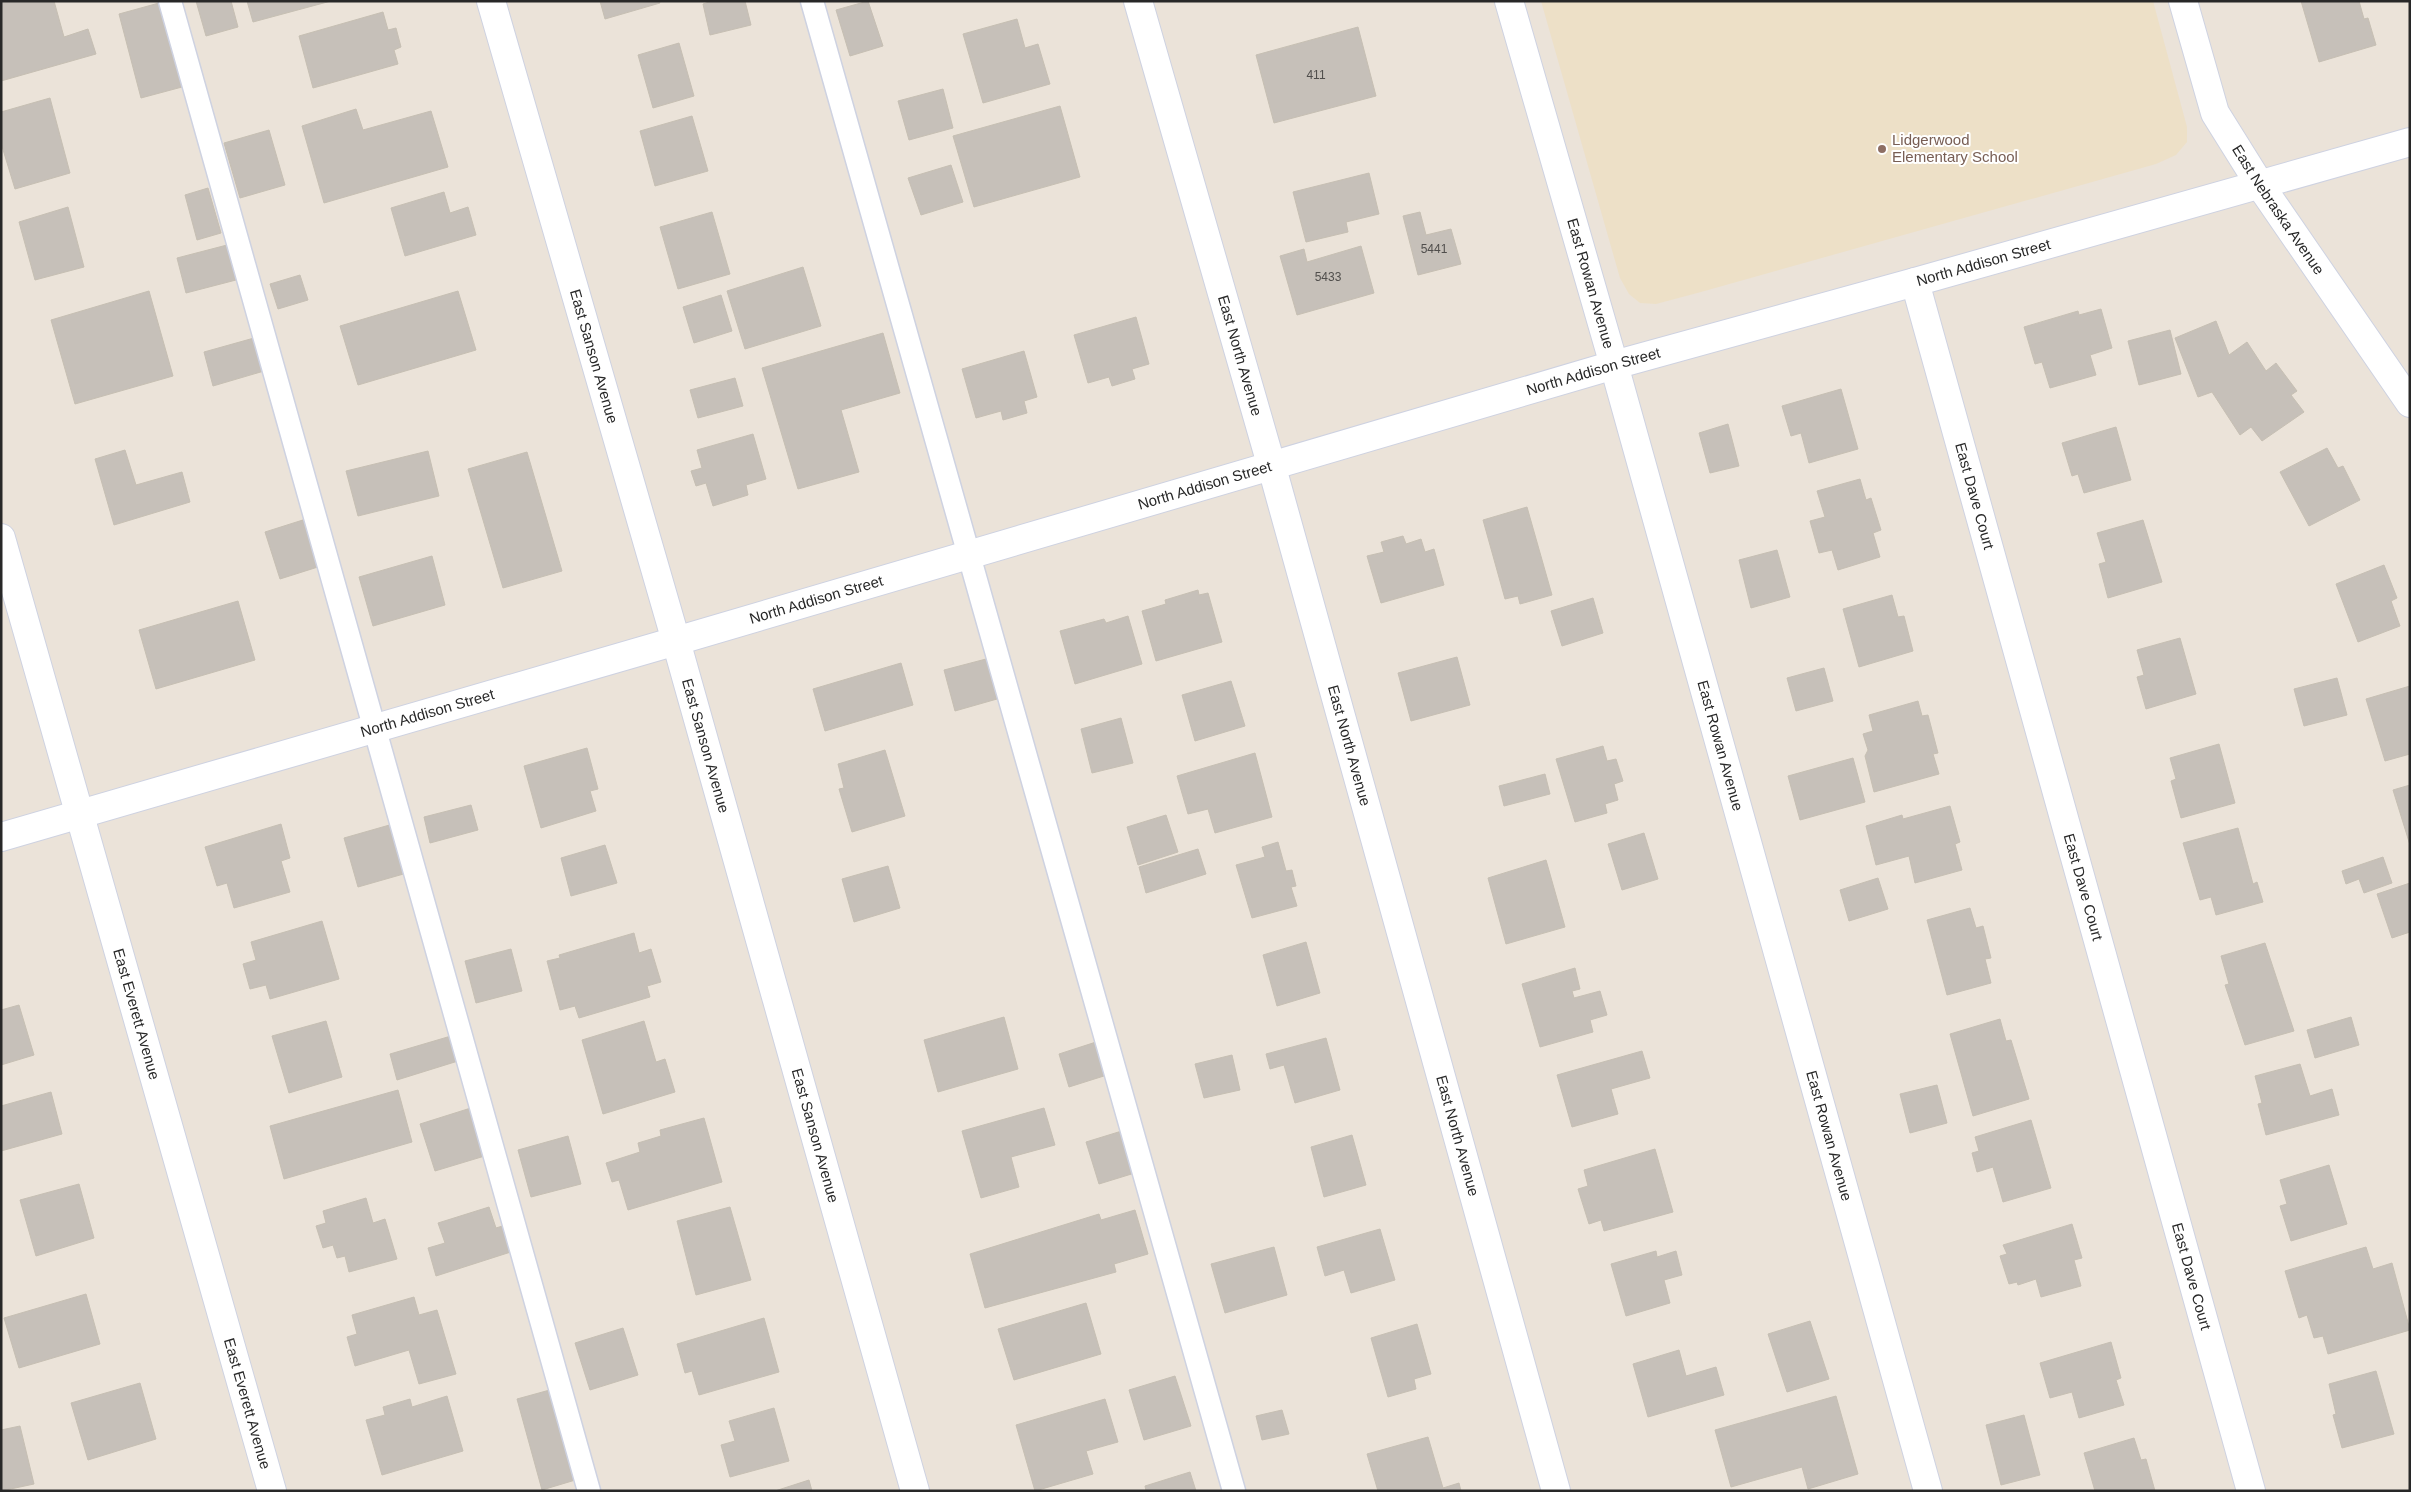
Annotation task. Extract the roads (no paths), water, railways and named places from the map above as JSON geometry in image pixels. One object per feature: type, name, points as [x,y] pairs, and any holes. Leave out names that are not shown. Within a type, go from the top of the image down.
[{"type":"street","name":"East Sanson Avenue","points":[[492,1],[676,641],[916,1491]]},
{"type":"street","name":"East North Avenue","points":[[1138,1],[1271,464],[1556,1491]]},
{"type":"street","name":"East Rowan Avenue","points":[[1509,1],[1614,365],[1928,1491]]},
{"type":"street","name":"East Nebraska Avenue","points":[[2183,1],[2215,113],[2260,185],[2410,403]]},
{"type":"street","name":"North Addison Street","points":[[1,837],[1614,365],[2410,142]]},
{"type":"street","name":"East Dave Court","points":[[1915,282],[2251,1491]]},
{"type":"street","name":"East Everett Avenue","points":[[1,538],[272,1491]]},
{"type":"lane","points":[[170,1],[589,1491]]},
{"type":"lane","points":[[812,1],[970,553],[1234,1491]]},
{"type":"place","name":"Lidgerwood Elementary School","points":[[1882,149]]}]
